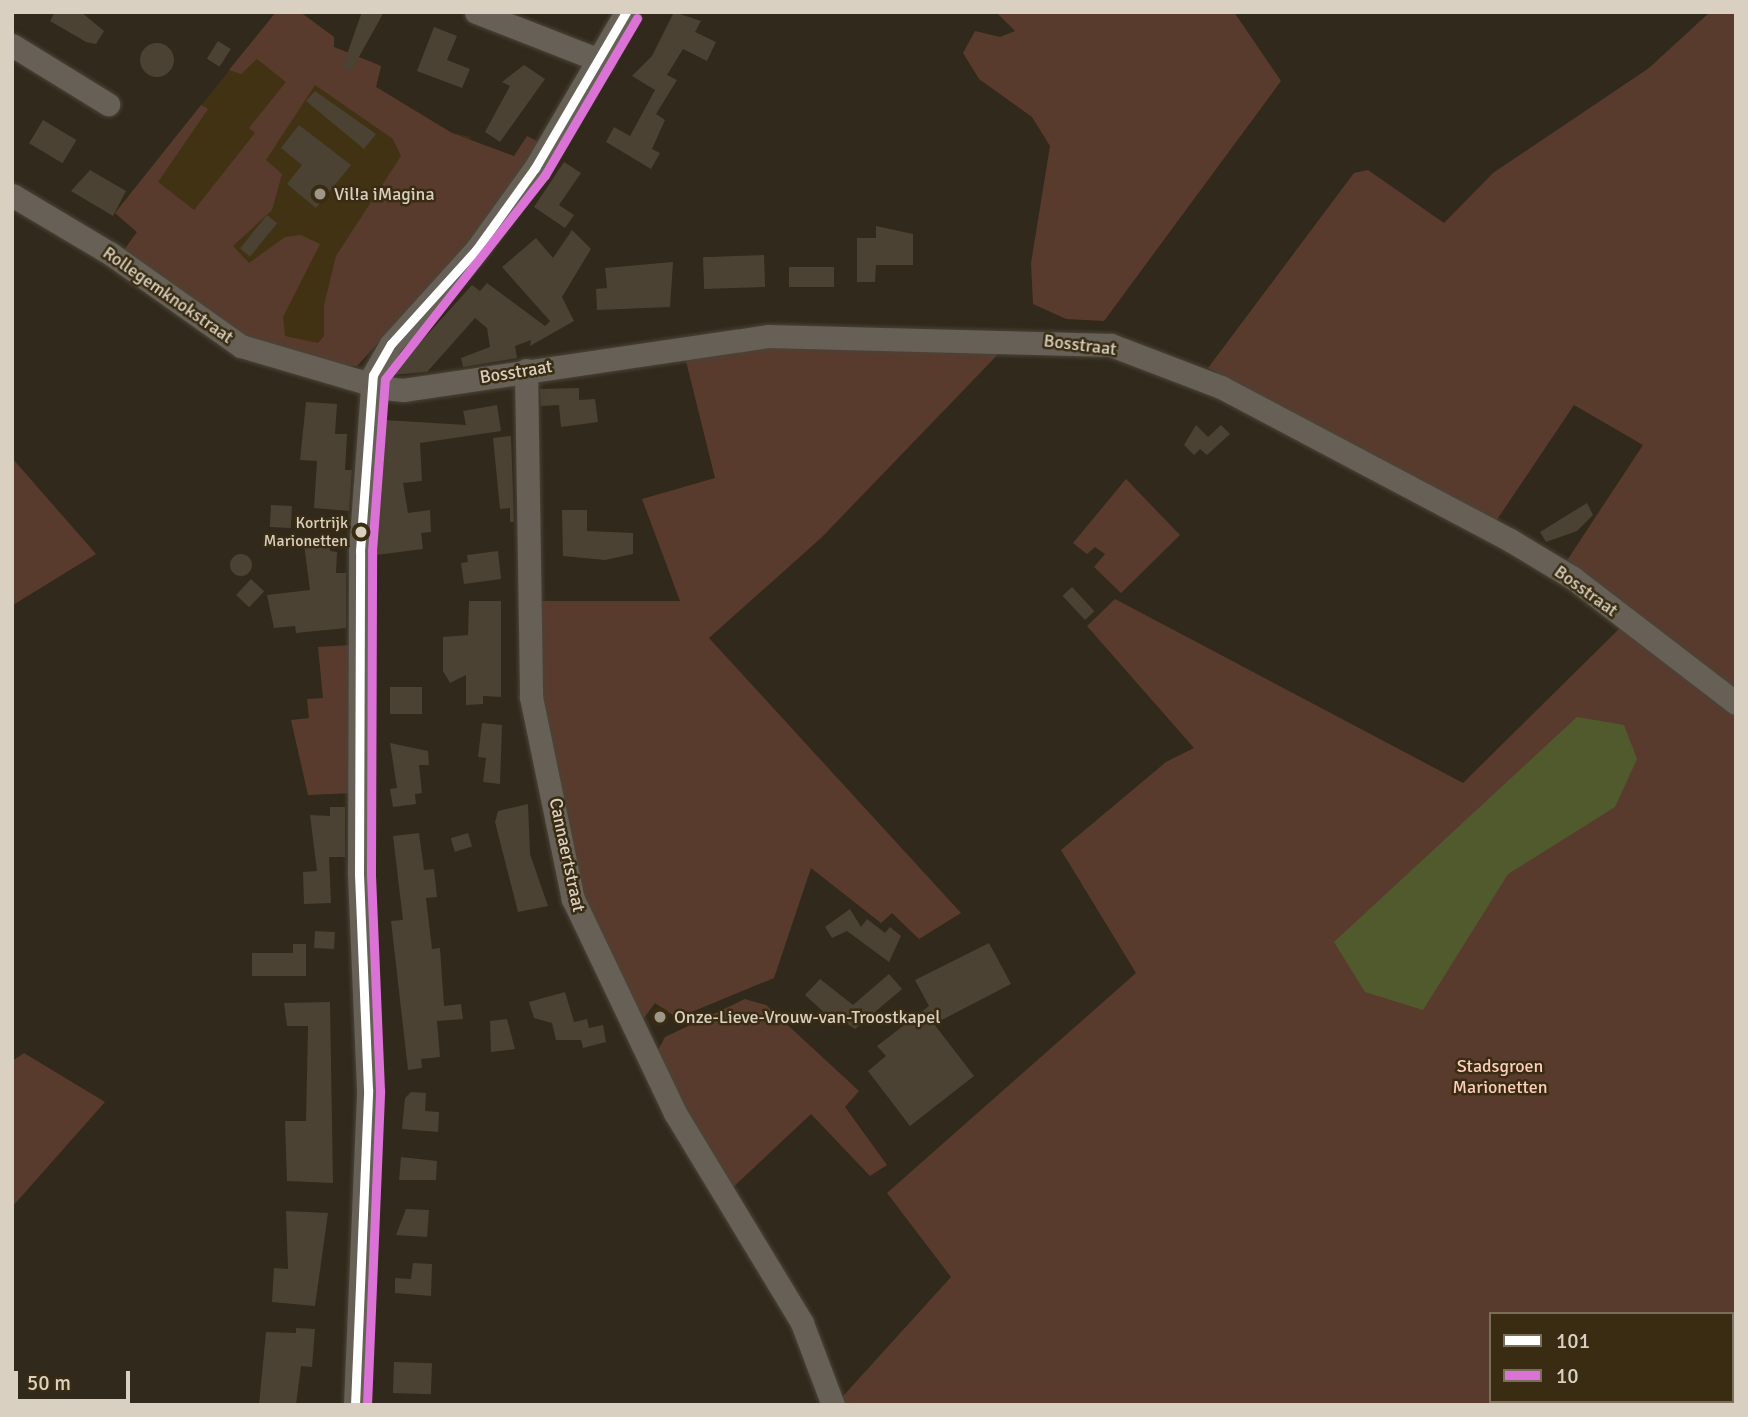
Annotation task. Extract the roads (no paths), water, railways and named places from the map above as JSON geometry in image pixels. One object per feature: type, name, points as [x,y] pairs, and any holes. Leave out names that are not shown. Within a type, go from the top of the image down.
[{"type":"street","points":[[476,12],[602,61]]},
{"type":"street","points":[[355,1405],[368,1089],[359,874],[360,551],[373,386],[391,344],[497,222],[602,61],[626,12]]},
{"type":"street","points":[[12,45],[108,104]]},
{"type":"street","name":"Rollegemknokstraat","points":[[12,195],[111,254],[222,336],[279,362],[373,386]]},
{"type":"street","name":"Bosstraat","points":[[373,386],[403,390],[769,336],[1111,345],[1221,387],[1510,540],[1573,578],[1736,703]]},
{"type":"street","name":"Cannaertstraat","points":[[526,370],[531,697],[573,899],[675,1113],[802,1323],[833,1405]]},
{"type":"place","name":"Vil!a iMagina","points":[[320,194]]},
{"type":"place","name":"Kortrijk Marionetten","points":[[361,532]]},
{"type":"place","name":"Onze-Lieve-Vrouw-van-Troostkapel","points":[[660,1017]]},
{"type":"park label","name":"Stadsgroen Marionetten","points":[[1500,1077]]}]
